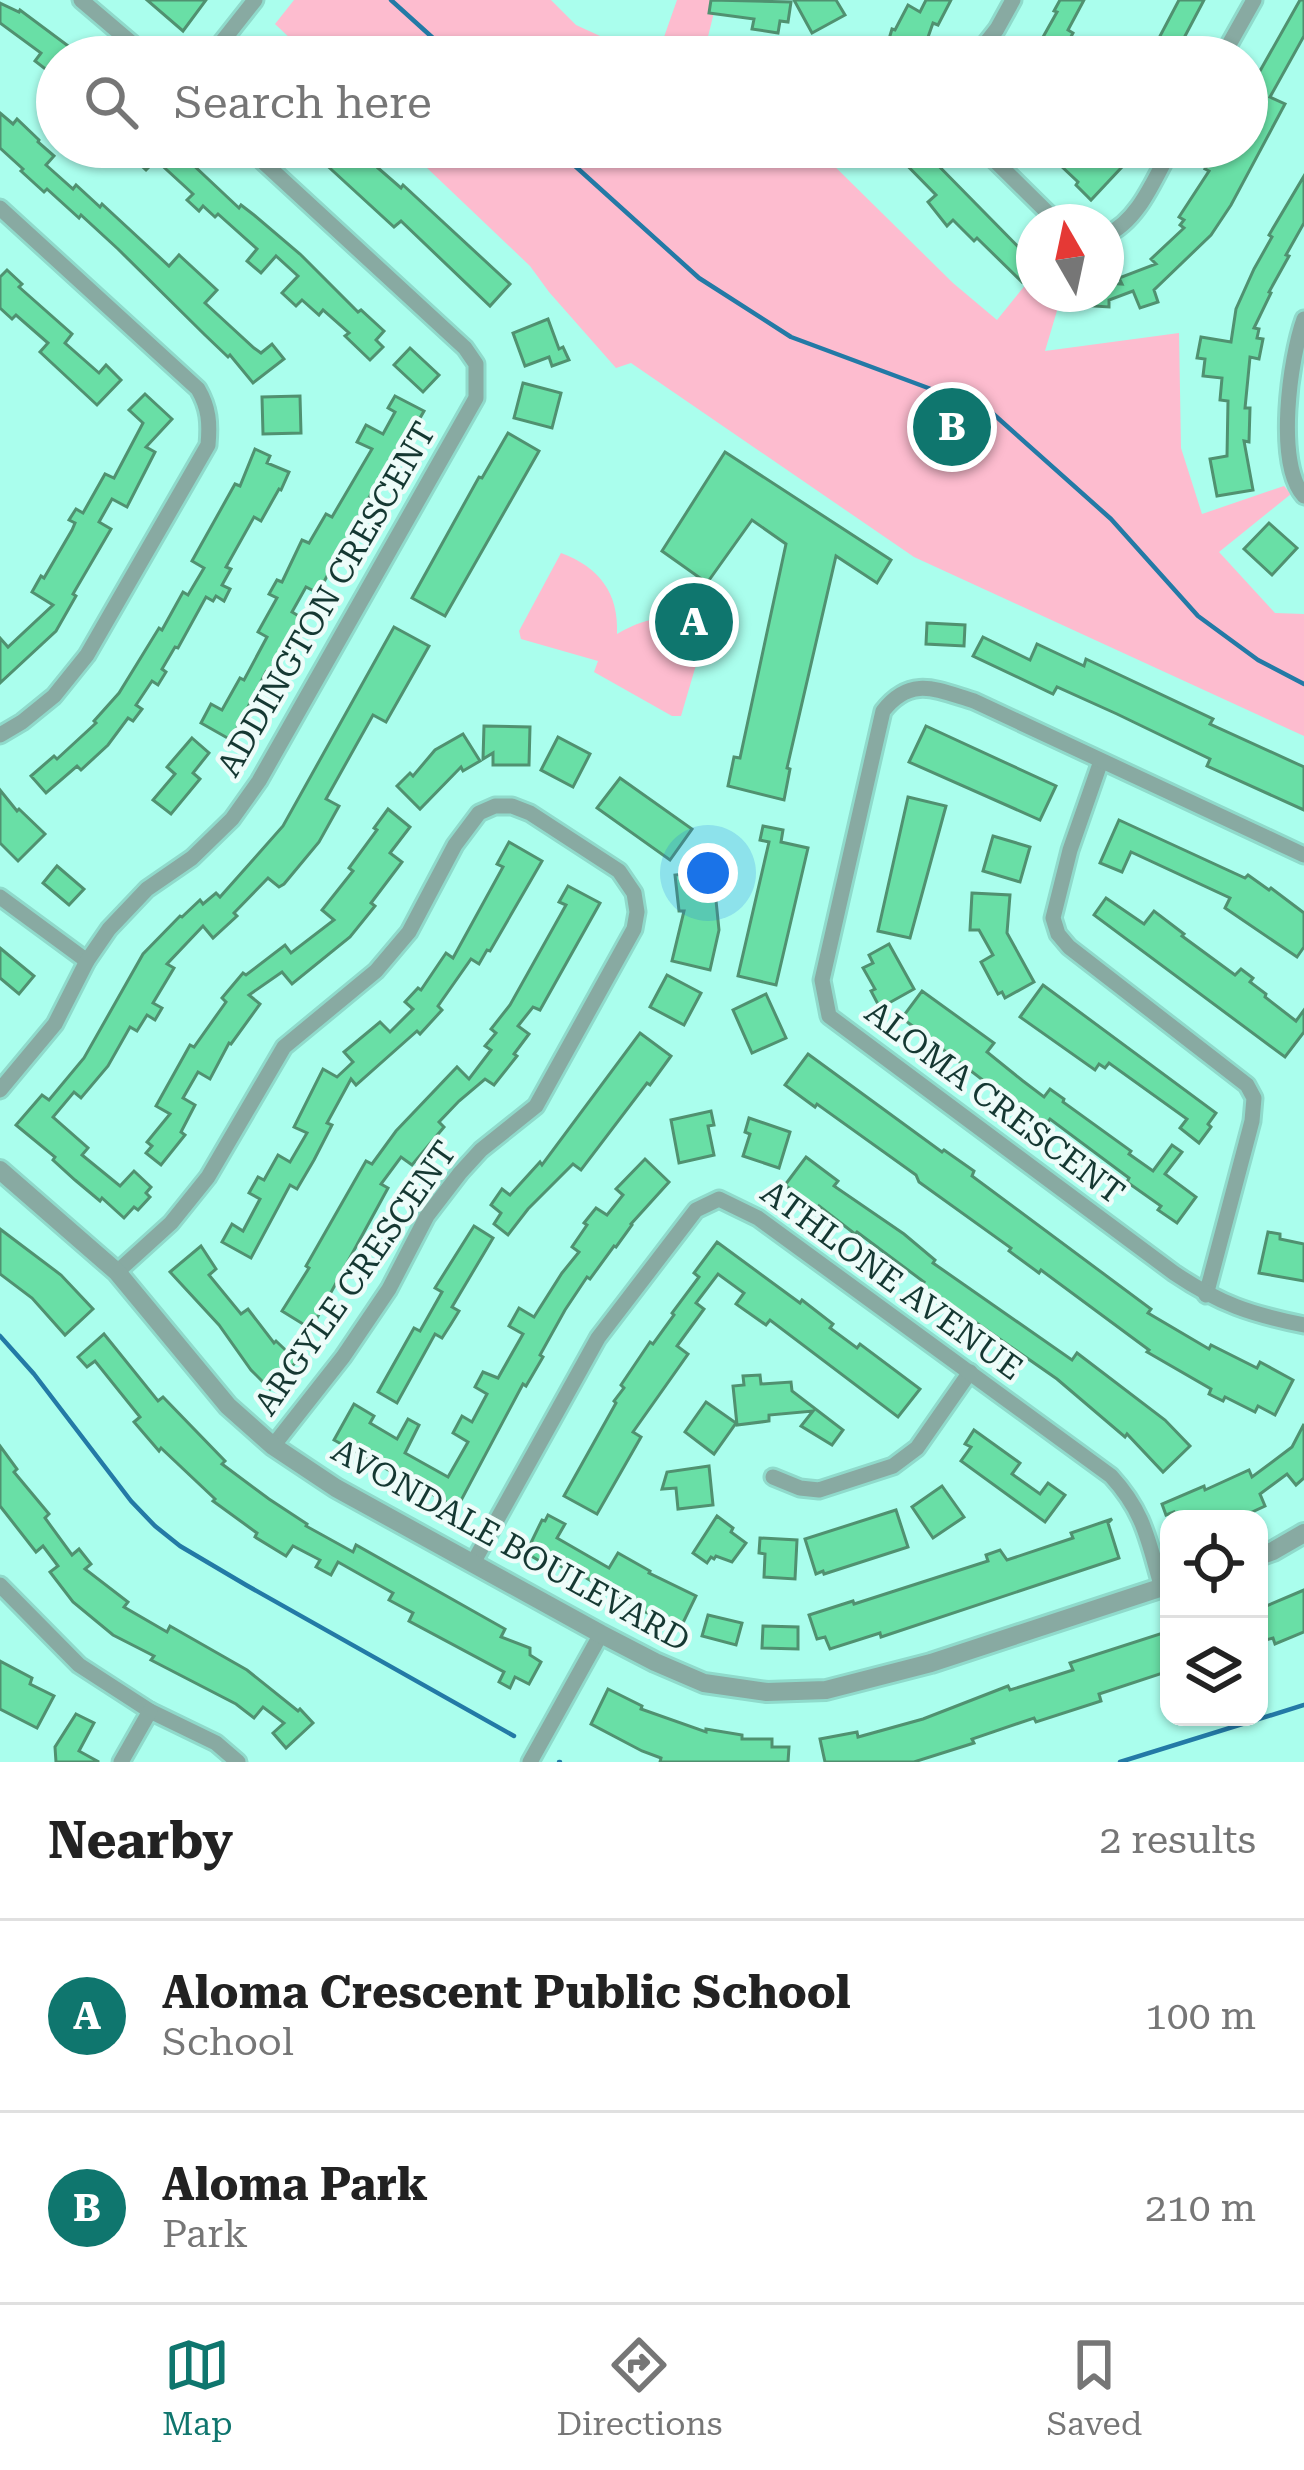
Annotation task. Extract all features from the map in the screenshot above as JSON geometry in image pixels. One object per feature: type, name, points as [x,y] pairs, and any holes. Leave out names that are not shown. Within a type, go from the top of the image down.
[{"type":"street","points":[[81,0],[123,36]]},
{"type":"street","points":[[227,36],[255,0]]},
{"type":"street","points":[[992,36],[1013,0]]},
{"type":"street","points":[[1234,36],[1254,0]]},
{"type":"street","name":"ADDINGTON CRESCENT","points":[[0,1090],[55,1024],[110,928],[148,889],[192,858],[232,819],[259,781],[476,398],[476,364],[465,347],[270,168]]},
{"type":"street","points":[[1002,168],[1039,204]]},
{"type":"street","points":[[1124,224],[1160,168]]},
{"type":"street","points":[[0,208],[198,389],[207,404],[210,424],[208,446],[87,655],[55,696],[0,735]]},
{"type":"street","points":[[1304,319],[1289,394],[1289,457],[1297,488],[1304,496]]},
{"type":"street","name":"ALOMA CRESCENT","points":[[1304,855],[974,701],[917,687],[891,700],[883,711],[821,980],[829,1016],[1206,1295],[1248,1313],[1304,1325]]},
{"type":"street","points":[[1101,761],[1070,850],[1053,918],[1058,934],[1247,1085],[1254,1099],[1206,1295]]},
{"type":"street","name":"ARGYLE CRESCENT","points":[[117,1272],[171,1223],[208,1177],[284,1047],[376,971],[409,932],[455,845],[479,813],[512,806],[530,813],[619,871],[634,893],[634,929],[536,1106],[460,1172],[427,1216],[366,1323],[273,1446]]},
{"type":"street","points":[[0,897],[87,961]]},
{"type":"street","name":"AVONDALE BOULEVARD","points":[[0,1170],[117,1272],[228,1406],[273,1446],[336,1488],[601,1634],[704,1682],[767,1692],[826,1690],[931,1663],[1160,1588]]},
{"type":"street","name":"ATHLONE AVENUE","points":[[473,1563],[598,1338],[696,1210],[719,1199],[758,1218],[1111,1476],[1131,1498],[1160,1570]]},
{"type":"street","points":[[773,1477],[819,1490],[893,1466],[917,1448],[970,1372]]},
{"type":"street","points":[[1268,1551],[1304,1533]]},
{"type":"street","points":[[0,1586],[79,1665],[150,1711],[216,1743],[238,1762]]},
{"type":"street","points":[[530,1762],[601,1634]]},
{"type":"street","points":[[121,1762],[150,1711]]},
{"type":"shaded area","points":[[294,0],[551,0],[576,25],[600,36],[288,36],[275,24]]},
{"type":"shaded area","points":[[677,0],[717,0],[708,36],[664,36]]},
{"type":"shaded area","points":[[427,168],[836,168],[997,320],[1016,296],[1016,312],[1057,312],[1045,351],[1179,333],[1181,448],[1202,514],[1284,486],[1291,494],[1219,552],[1275,613],[1304,614],[1304,736],[914,557],[631,363],[616,368],[530,266]]},
{"type":"shaded area","points":[[561,553],[586,566],[604,583],[614,606],[617,634],[661,619],[706,631],[681,716],[672,716],[594,672],[598,661],[521,639],[519,631]]},
{"type":"building","points":[[147,0],[206,0],[183,31]]},
{"type":"building","points":[[711,0],[791,2],[788,22],[780,21],[778,33],[752,29],[754,19],[709,13]]},
{"type":"building","points":[[794,0],[836,0],[845,15],[812,33]]},
{"type":"building","points":[[926,0],[951,0],[928,36],[890,36],[908,5],[920,12]]},
{"type":"building","points":[[1060,0],[1084,0],[1068,30],[1071,36],[1044,36]]},
{"type":"building","points":[[1179,0],[1204,0],[1185,36],[1160,36]]},
{"type":"building","points":[[1304,0],[1304,36],[1270,97],[1285,104],[1268,136],[1268,57]]},
{"type":"building","points":[[0,3],[20,10],[55,36],[36,36],[36,49],[0,23]]},
{"type":"building","points":[[0,113],[13,124],[17,119],[36,137],[36,168],[49,168],[73,189],[76,185],[100,207],[102,204],[169,266],[179,255],[217,290],[205,303],[261,353],[272,344],[284,359],[253,383],[230,355],[118,249],[81,215],[79,218],[47,189],[44,192],[0,148]]},
{"type":"building","points":[[165,168],[196,168],[384,331],[376,340],[383,347],[370,360],[323,310],[319,315],[302,300],[296,306],[282,293],[298,276],[276,256],[261,273],[247,261],[257,249],[218,214],[215,217],[203,206],[199,211],[187,200],[193,194]]},
{"type":"building","points":[[330,168],[378,168],[401,188],[403,185],[510,284],[490,306],[401,221],[394,227]]},
{"type":"building","points":[[910,168],[941,168],[1016,245],[1016,276],[953,220],[947,226],[928,202],[936,195]]},
{"type":"building","points":[[1063,168],[1121,168],[1091,200]]},
{"type":"building","points":[[1206,168],[1251,168],[1211,235],[1154,290],[1158,302],[1140,308],[1133,291],[1124,294],[1124,276],[1156,264],[1151,259],[1184,228],[1179,217],[1209,171]]},
{"type":"building","points":[[1304,176],[1304,223],[1254,328],[1259,329],[1257,338],[1263,339],[1259,359],[1250,357],[1245,408],[1250,408],[1249,442],[1244,441],[1253,490],[1217,496],[1210,459],[1227,456],[1228,401],[1220,400],[1222,378],[1203,376],[1205,359],[1197,358],[1201,337],[1231,342],[1236,309],[1269,235]]},
{"type":"building","points":[[7,270],[22,284],[19,287],[72,334],[65,343],[99,373],[106,365],[121,380],[97,405],[40,352],[48,343],[16,315],[12,319],[0,308],[0,277]]},
{"type":"building","points":[[548,319],[559,349],[563,347],[569,360],[552,366],[549,357],[525,366],[513,333]]},
{"type":"building","points":[[410,348],[439,375],[423,392],[394,365]]},
{"type":"building","points":[[523,383],[561,393],[552,428],[514,418]]},
{"type":"building","points":[[145,394],[172,419],[146,447],[155,452],[127,507],[112,499],[99,522],[111,529],[56,631],[0,683],[0,638],[8,647],[53,605],[32,592],[72,530],[75,523],[69,520],[76,509],[83,513],[105,474],[114,478],[143,423],[129,410]]},
{"type":"building","points":[[300,396],[301,433],[263,434],[262,397]]},
{"type":"building","points":[[395,396],[424,411],[389,468],[386,466],[318,593],[306,587],[292,612],[302,618],[269,674],[266,672],[231,740],[201,723],[211,704],[222,710],[240,678],[244,680],[267,637],[258,632],[277,598],[269,594],[277,580],[282,582],[302,540],[309,543],[326,514],[332,517],[372,449],[357,442],[366,425],[383,434],[395,412],[388,408]]},
{"type":"building","points":[[508,433],[539,451],[445,616],[412,598]]},
{"type":"building","points":[[255,449],[270,456],[267,463],[289,472],[261,521],[254,517],[226,567],[231,569],[222,585],[230,589],[224,601],[206,597],[162,669],[166,672],[158,685],[152,681],[136,705],[142,709],[133,721],[128,718],[81,770],[77,766],[46,793],[31,776],[96,723],[183,592],[188,595],[204,568],[192,561],[235,484],[240,486]]},
{"type":"building","points":[[725,452],[891,560],[877,583],[836,556],[787,768],[784,800],[728,786],[734,757],[740,758],[786,544],[752,520],[707,583],[662,551]]},
{"type":"building","points":[[1269,523],[1297,548],[1272,575],[1244,549]]},
{"type":"building","points":[[927,623],[965,625],[964,646],[926,644]]},
{"type":"building","points":[[394,627],[429,646],[386,722],[373,715],[326,799],[339,806],[319,842],[284,884],[279,887],[268,878],[213,938],[203,926],[167,964],[174,968],[153,1003],[162,1008],[155,1020],[147,1015],[137,1031],[130,1027],[108,1066],[81,1098],[74,1092],[53,1117],[88,1148],[82,1155],[120,1186],[134,1171],[151,1187],[146,1193],[150,1197],[124,1218],[16,1125],[42,1095],[49,1100],[84,1058],[143,954],[200,900],[203,904],[216,893],[220,897],[283,826]]},
{"type":"building","points":[[983,637],[1030,660],[1037,644],[1084,666],[1086,659],[1304,767],[1304,810],[1207,766],[1210,759],[1117,714],[1057,687],[1053,694],[973,656]]},
{"type":"building","points":[[484,726],[530,727],[529,765],[493,765],[493,753],[483,759]]},
{"type":"building","points":[[926,726],[1056,786],[1040,820],[909,762]]},
{"type":"building","points":[[463,734],[480,761],[463,771],[461,767],[420,809],[397,786],[410,773],[413,776],[435,750]]},
{"type":"building","points":[[558,737],[590,754],[573,787],[541,770]]},
{"type":"building","points":[[192,738],[209,753],[193,773],[200,779],[171,814],[153,800],[175,774],[167,767]]},
{"type":"building","points":[[620,778],[692,829],[670,860],[597,808]]},
{"type":"building","points":[[0,790],[45,834],[18,861],[0,843]]},
{"type":"building","points":[[908,797],[946,806],[910,938],[878,931]]},
{"type":"building","points":[[388,809],[410,827],[390,853],[402,862],[371,903],[375,906],[350,937],[292,984],[282,972],[249,995],[260,1004],[229,1043],[210,1079],[198,1072],[183,1098],[195,1105],[181,1132],[185,1135],[161,1165],[146,1153],[152,1146],[147,1142],[170,1114],[156,1106],[190,1045],[194,1047],[226,1002],[222,998],[243,973],[285,945],[291,953],[334,920],[322,910],[353,871],[349,868]]},
{"type":"building","points":[[1119,820],[1245,878],[1248,875],[1304,913],[1304,947],[1297,957],[1225,908],[1230,898],[1131,852],[1122,872],[1100,863]]},
{"type":"building","points":[[763,826],[783,830],[781,842],[808,848],[776,985],[738,976],[769,842],[760,840]]},
{"type":"building","points":[[993,836],[1030,847],[1020,882],[983,871]]},
{"type":"building","points":[[509,842],[542,861],[490,951],[479,964],[471,959],[438,1006],[442,1010],[420,1034],[417,1031],[356,1085],[351,1079],[314,1160],[297,1189],[290,1185],[251,1258],[222,1242],[232,1224],[243,1231],[260,1199],[249,1193],[258,1177],[264,1180],[278,1155],[290,1162],[307,1133],[294,1127],[323,1069],[337,1077],[353,1062],[344,1052],[380,1022],[390,1032],[413,1009],[405,1002],[421,990],[446,953],[453,958],[503,867],[497,864]]},
{"type":"building","points":[[57,866],[84,889],[69,905],[43,883]]},
{"type":"building","points":[[713,871],[719,930],[710,970],[672,961],[684,911],[679,911],[675,875]]},
{"type":"building","points":[[568,886],[600,903],[540,1010],[533,1007],[518,1026],[529,1034],[517,1056],[494,1085],[485,1079],[459,1101],[439,1122],[444,1127],[412,1165],[401,1157],[381,1184],[388,1188],[311,1329],[282,1311],[366,1161],[372,1164],[396,1131],[457,1067],[469,1079],[491,1050],[485,1046],[496,1033],[491,1029],[510,1005],[566,905],[559,902]]},
{"type":"building","points":[[972,893],[1010,895],[1007,933],[1034,982],[1005,998],[1002,992],[998,994],[981,962],[993,955],[979,930],[970,930]]},
{"type":"building","points":[[1106,898],[1144,924],[1154,911],[1235,975],[1241,969],[1253,978],[1250,982],[1265,997],[1296,1021],[1304,1010],[1304,1032],[1285,1057],[1094,915]]},
{"type":"building","points":[[889,944],[914,989],[880,1008],[863,968],[873,963],[869,955]]},
{"type":"building","points":[[0,948],[34,976],[19,994],[0,978]]},
{"type":"building","points":[[667,975],[701,993],[684,1025],[650,1007]]},
{"type":"building","points":[[1043,985],[1216,1113],[1199,1143],[1180,1128],[1187,1119],[1109,1063],[1095,1070],[1020,1017]]},
{"type":"building","points":[[922,991],[994,1043],[987,1052],[1023,1081],[1044,1097],[1050,1089],[1153,1171],[1172,1145],[1182,1152],[1165,1174],[1196,1197],[1177,1223],[1127,1182],[1129,1178],[1050,1119],[1044,1127],[902,1018]]},
{"type":"building","points":[[766,994],[786,1038],[752,1053],[733,1010]]},
{"type":"building","points":[[640,1033],[671,1056],[581,1170],[573,1164],[508,1235],[494,1224],[501,1213],[491,1205],[502,1189],[510,1195],[540,1162],[542,1165]]},
{"type":"building","points":[[808,1054],[974,1171],[972,1176],[1151,1309],[1148,1313],[1209,1349],[1211,1345],[1257,1368],[1260,1362],[1293,1380],[1275,1415],[1209,1394],[1211,1389],[1147,1352],[1009,1251],[916,1175],[785,1085]]},
{"type":"building","points":[[711,1111],[714,1125],[708,1126],[714,1155],[679,1163],[671,1120]]},
{"type":"building","points":[[749,1118],[790,1132],[779,1168],[743,1156]]},
{"type":"building","points":[[806,1157],[838,1181],[834,1186],[904,1234],[933,1263],[1072,1360],[1077,1353],[1165,1420],[1190,1446],[1163,1472],[1127,1434],[1125,1437],[1057,1379],[946,1305],[921,1286],[924,1282],[857,1232],[785,1185]]},
{"type":"building","points":[[645,1159],[669,1182],[587,1277],[565,1310],[457,1508],[334,1440],[354,1404],[374,1416],[370,1423],[397,1439],[408,1419],[419,1425],[405,1453],[448,1477],[468,1442],[453,1433],[462,1416],[472,1422],[487,1394],[475,1387],[483,1372],[498,1378],[523,1334],[509,1326],[519,1308],[534,1317],[579,1252],[572,1247],[584,1223],[596,1208],[607,1215],[623,1195],[616,1189]]},
{"type":"building","points":[[474,1226],[493,1238],[452,1307],[459,1311],[442,1338],[435,1334],[397,1403],[378,1392],[414,1328],[420,1331],[442,1292],[435,1288]]},
{"type":"building","points":[[0,1229],[61,1275],[93,1309],[65,1335],[32,1298],[0,1274]]},
{"type":"building","points":[[1268,1232],[1304,1244],[1304,1281],[1259,1273]]},
{"type":"building","points":[[717,1242],[800,1303],[802,1300],[857,1348],[860,1344],[920,1389],[898,1417],[770,1320],[766,1325],[736,1304],[744,1293],[718,1274],[696,1303],[704,1309],[677,1346],[688,1354],[633,1432],[641,1437],[597,1514],[564,1496],[624,1388],[621,1385],[674,1315],[699,1277],[694,1273]]},
{"type":"building","points":[[201,1246],[216,1269],[209,1275],[241,1314],[248,1309],[274,1343],[297,1361],[270,1389],[170,1272]]},
{"type":"building","points":[[104,1334],[158,1401],[163,1397],[225,1461],[222,1464],[269,1499],[306,1526],[353,1552],[356,1545],[505,1629],[501,1637],[530,1648],[530,1655],[541,1662],[529,1684],[515,1677],[510,1688],[499,1682],[504,1672],[409,1621],[413,1613],[389,1600],[393,1593],[338,1562],[331,1575],[316,1567],[320,1560],[293,1546],[286,1556],[255,1537],[257,1533],[213,1501],[161,1448],[159,1451],[134,1422],[140,1417],[95,1361],[87,1367],[78,1357]]},
{"type":"building","points":[[760,1375],[761,1384],[791,1382],[792,1391],[843,1430],[832,1445],[801,1426],[813,1411],[769,1415],[769,1421],[737,1425],[733,1386],[744,1385],[743,1376]]},
{"type":"building","points":[[706,1402],[736,1423],[714,1454],[685,1432]]},
{"type":"building","points":[[1304,1424],[1304,1478],[1296,1485],[1287,1474],[1260,1494],[1265,1506],[1256,1510],[1164,1510],[1162,1504],[1204,1486],[1205,1490],[1249,1470],[1252,1477],[1292,1447]]},
{"type":"building","points":[[974,1430],[1020,1463],[1012,1474],[1040,1494],[1048,1483],[1065,1495],[1045,1522],[961,1461],[971,1447],[965,1444]]},
{"type":"building","points":[[0,1446],[72,1555],[79,1549],[91,1564],[85,1569],[128,1602],[124,1607],[167,1632],[170,1626],[247,1670],[313,1723],[286,1748],[273,1733],[284,1723],[263,1707],[254,1718],[151,1660],[154,1656],[113,1635],[73,1602],[50,1572],[58,1566],[43,1546],[36,1552],[0,1506]]},
{"type":"building","points":[[709,1466],[713,1505],[678,1509],[676,1488],[662,1489],[667,1472]]},
{"type":"building","points":[[942,1486],[964,1517],[933,1538],[912,1507]]},
{"type":"building","points":[[896,1510],[908,1547],[816,1574],[805,1539]]},
{"type":"building","points":[[548,1515],[565,1524],[557,1538],[609,1568],[618,1553],[696,1596],[680,1629],[573,1570],[546,1558],[543,1563],[526,1553]]},
{"type":"building","points":[[717,1516],[746,1543],[732,1562],[716,1556],[707,1563],[693,1553]]},
{"type":"building","points":[[1112,1519],[1108,1523],[1119,1558],[881,1637],[880,1633],[830,1649],[825,1637],[817,1639],[809,1615],[988,1561],[986,1555],[1000,1550],[1007,1560]]},
{"type":"building","points":[[760,1538],[797,1540],[795,1579],[764,1577]]},
{"type":"building","points":[[1304,1590],[1304,1632],[1275,1644],[1273,1638],[1268,1639],[1268,1605]]},
{"type":"building","points":[[708,1615],[742,1623],[736,1645],[702,1636]]},
{"type":"building","points":[[763,1626],[798,1627],[798,1649],[762,1648]]},
{"type":"building","points":[[1160,1634],[1160,1674],[1099,1694],[1101,1701],[1036,1722],[1034,1718],[914,1762],[825,1762],[820,1739],[857,1732],[858,1737],[923,1719],[1008,1686],[1010,1690],[1073,1670],[1070,1663]]},
{"type":"building","points":[[0,1661],[54,1696],[37,1728],[0,1709]]},
{"type":"building","points":[[608,1689],[641,1709],[706,1732],[772,1739],[772,1747],[789,1747],[788,1762],[660,1762],[661,1758],[591,1724]]},
{"type":"building","points":[[76,1714],[94,1723],[79,1751],[99,1762],[56,1762],[55,1747]]},
{"type":"waterway","points":[[391,0],[431,36]]},
{"type":"waterway","points":[[577,168],[699,278],[791,337],[990,411],[1111,519],[1198,616],[1258,660],[1304,684]]},
{"type":"waterway","points":[[0,1336],[131,1501],[180,1546],[514,1736]]},
{"type":"waterway","points":[[1120,1762],[1304,1705]]},
{"type":"place","name":"Aloma Park","points":[[952,427]]},
{"type":"place","name":"Aloma Crescent Public School","points":[[694,622]]}]
